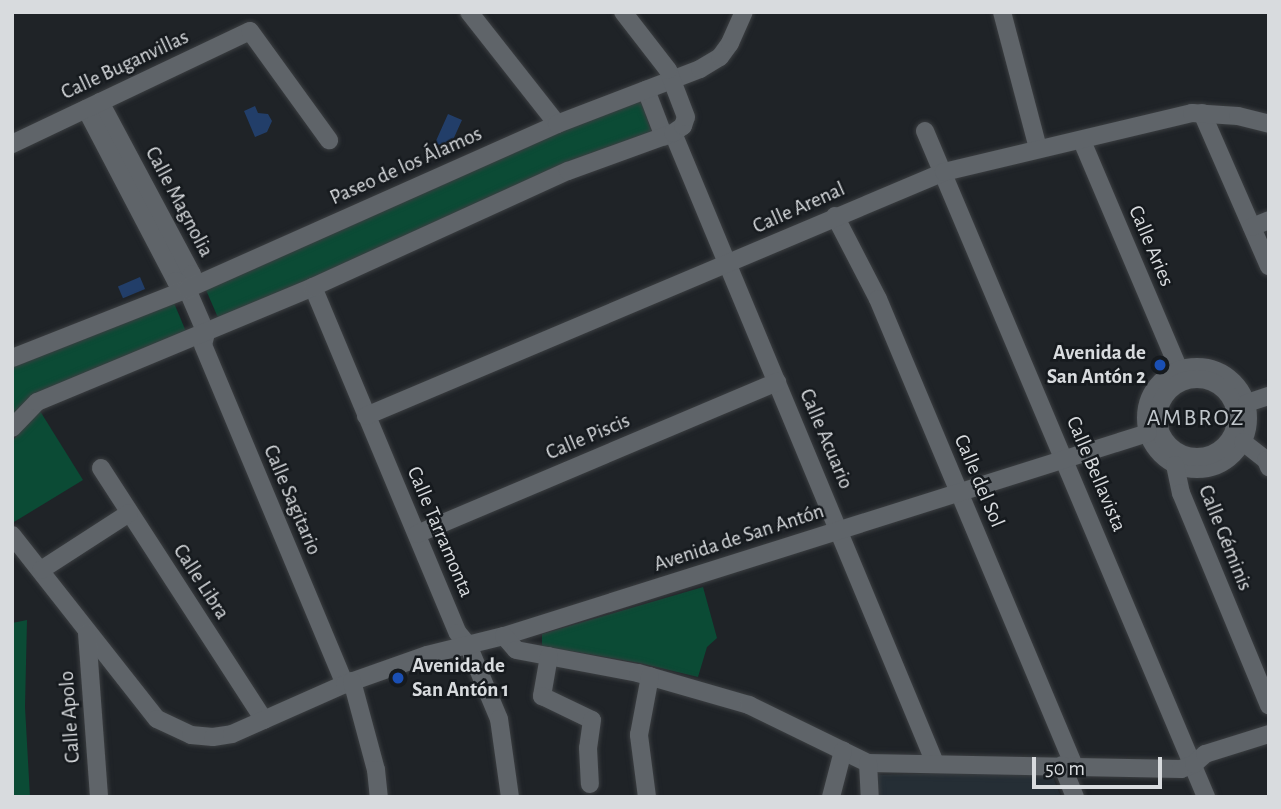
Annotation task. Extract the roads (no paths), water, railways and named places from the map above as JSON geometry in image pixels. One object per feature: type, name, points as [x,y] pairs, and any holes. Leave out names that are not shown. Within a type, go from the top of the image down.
[{"type":"street","points":[[469,12],[556,124]]},
{"type":"street","points":[[12,428],[37,402],[313,287],[568,171],[668,135],[683,126],[686,117],[668,70],[623,12]]},
{"type":"street","points":[[673,80],[720,57],[730,43],[744,12]]},
{"type":"street","points":[[1002,12],[1038,148]]},
{"type":"street","name":"Calle Buganvillas","points":[[12,144],[250,31],[330,141]]},
{"type":"street","name":"Paseo de los Álamos","points":[[12,358],[187,289],[556,124],[673,80]]},
{"type":"street","name":"Calle Acuario","points":[[646,90],[727,264],[935,763]]},
{"type":"street","name":"Calle Magnolia","points":[[93,106],[177,281],[187,289]]},
{"type":"street","points":[[1202,113],[1269,266]]},
{"type":"street","name":"Calle Arenal","points":[[366,416],[944,172],[1038,148],[1082,141],[1202,113],[1238,116],[1269,124]]},
{"type":"street","name":"Calle Bellavista","points":[[925,131],[1065,457],[1206,797]]},
{"type":"street","name":"Calle Aries","points":[[1082,141],[1179,370]]},
{"type":"street","name":"Calle del Sol","points":[[835,216],[878,299],[958,491],[1068,765],[1075,797]]},
{"type":"street","points":[[1252,227],[1269,220]]},
{"type":"street","name":"Calle Tarramonta","points":[[313,287],[458,633],[468,645],[499,719],[510,797]]},
{"type":"street","points":[[187,289],[206,333]]},
{"type":"street","name":"Calle Sagitario","points":[[206,333],[202,345],[348,682],[376,770],[379,797]]},
{"type":"street","points":[[1206,367],[1218,371],[1241,390],[1247,403],[1248,428],[1243,442],[1220,464],[1194,469],[1175,465],[1163,456],[1148,433],[1146,412],[1150,397],[1166,377],[1179,370],[1206,367]]},
{"type":"street","points":[[1190,380],[1215,384],[1225,391],[1235,413],[1235,426],[1224,445],[1215,452],[1193,457],[1170,447],[1158,426],[1158,414],[1169,391],[1190,380]]},
{"type":"street","name":"Calle Piscis","points":[[417,534],[777,382]]},
{"type":"street","points":[[1247,403],[1269,396]]},
{"type":"street","name":"Avenida de San Antón","points":[[12,535],[87,634],[157,719],[172,729],[191,736],[214,737],[232,734],[348,682],[427,655],[504,636],[1148,433]]},
{"type":"street","points":[[1243,442],[1266,460],[1269,467]]},
{"type":"street","name":"Calle Géminis","points":[[1175,465],[1181,493],[1269,705]]},
{"type":"street","name":"Calle Libra","points":[[101,468],[264,720]]},
{"type":"street","points":[[41,570],[129,513]]},
{"type":"street","name":"Calle Apolo","points":[[87,634],[99,797]]},
{"type":"street","points":[[504,636],[516,650],[655,678],[749,705],[868,763],[1181,769],[1194,764],[1205,754],[1269,734]]},
{"type":"street","points":[[549,656],[542,696],[592,720],[588,748],[590,783]]},
{"type":"street","points":[[647,797],[640,744],[655,678]]},
{"type":"street","points":[[831,797],[843,751]]},
{"type":"street","points":[[868,763],[870,797]]},
{"type":"water","points":[[255,106],[258,113],[268,114],[272,121],[267,132],[255,137],[244,111]]},
{"type":"water","points":[[448,114],[462,120],[452,142],[456,145],[453,151],[435,143]]},
{"type":"water","points":[[140,277],[145,289],[123,298],[118,286]]},
{"type":"place","name":"Avenida de San Antón 2","points":[[1160,365]]},
{"type":"place","name":"Avenida de San Antón 1","points":[[398,678]]},
{"type":"district","name":"AMBROZ","points":[[1196,419]]}]
